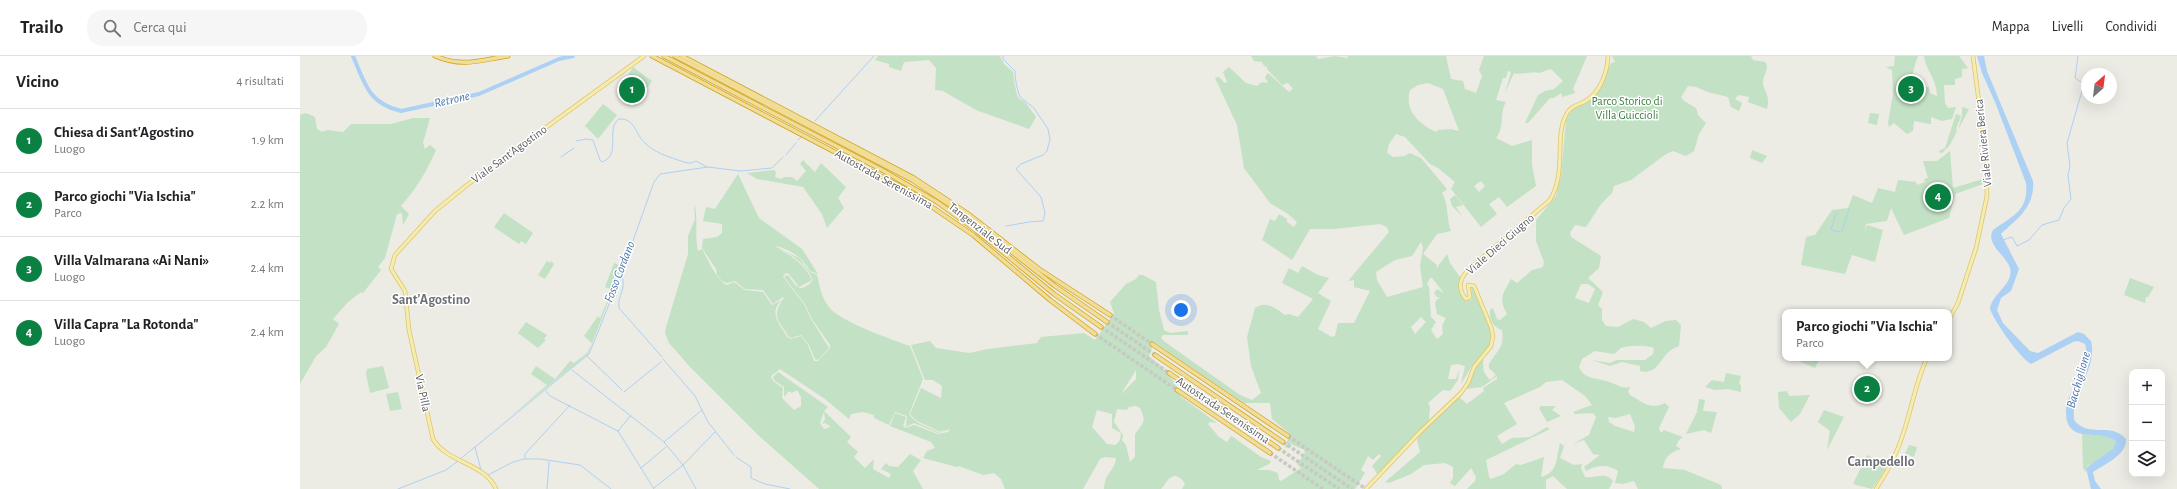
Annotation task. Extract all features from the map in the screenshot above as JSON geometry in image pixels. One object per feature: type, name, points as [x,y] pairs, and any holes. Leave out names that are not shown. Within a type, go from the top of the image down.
[{"type":"highway","points":[[435,56],[454,63],[463,64],[508,56]]},
{"type":"highway","name":"Autostrada Serenissima","points":[[653,56],[913,194],[973,235],[1050,300],[1095,334]]},
{"type":"highway","name":"Autostrada Serenissima","points":[[664,56],[917,189],[963,220],[1054,294],[1101,327]]},
{"type":"highway","name":"Tangenziale Sud","points":[[675,56],[912,180],[965,215],[1055,286],[1107,322]]},
{"type":"highway","name":"Tangenziale Sud","points":[[682,56],[914,178],[967,213],[1039,269],[1110,315]]},
{"type":"highway","points":[[1152,344],[1288,436]]},
{"type":"highway","points":[[1156,355],[1283,442]]},
{"type":"highway","name":"Autostrada Serenissima","points":[[1169,373],[1278,448]]},
{"type":"highway","name":"Autostrada Serenissima","points":[[1177,390],[1270,453]]},
{"type":"main road","name":"Viale Sant'Agostino","points":[[391,269],[395,255],[403,245],[449,199],[644,56]]},
{"type":"main road","name":"Viale Dieci Giugno","points":[[1366,489],[1420,432],[1463,391],[1474,367],[1491,346],[1493,336],[1491,327],[1474,286],[1468,285],[1470,297],[1466,299],[1461,288],[1461,280],[1472,267],[1550,200],[1557,187],[1560,168],[1562,131],[1565,116],[1569,109],[1590,98],[1598,88],[1605,73],[1608,56]]},
{"type":"main road","name":"Viale Riviera Berica","points":[[1952,314],[1958,303],[1976,248],[1988,196],[1986,157],[1973,56]]},
{"type":"main road","name":"Via Pilla","points":[[391,269],[405,291],[409,330],[433,439],[442,451],[488,476],[496,489]]},
{"type":"main road","points":[[1876,489],[1890,467],[1901,442],[1919,377],[1926,361]]},
{"type":"green space","points":[[878,56],[1000,56],[1004,64],[1013,72],[1018,98],[1025,102],[1036,117],[1029,129],[976,110],[943,91],[935,90],[936,68],[929,60],[904,62],[901,71],[889,67],[889,64],[875,60]]},
{"type":"green space","name":"Parco Storico di Villa Guiccioli","points":[[1251,56],[1316,56],[1318,59],[1335,56],[1347,58],[1348,56],[1446,56],[1451,79],[1463,81],[1465,89],[1476,93],[1482,76],[1479,70],[1484,56],[1587,56],[1573,89],[1575,93],[1562,97],[1561,93],[1554,98],[1550,98],[1528,123],[1525,123],[1538,95],[1545,91],[1554,89],[1563,81],[1551,69],[1539,73],[1514,73],[1505,93],[1511,72],[1508,71],[1506,78],[1503,78],[1496,100],[1506,102],[1499,134],[1496,138],[1512,146],[1532,140],[1532,165],[1536,186],[1507,207],[1499,197],[1489,204],[1497,214],[1481,227],[1451,189],[1455,182],[1438,168],[1430,164],[1405,137],[1396,134],[1389,144],[1387,153],[1393,157],[1404,156],[1410,153],[1421,158],[1447,189],[1442,193],[1446,202],[1448,222],[1451,231],[1437,234],[1423,254],[1437,265],[1436,269],[1447,254],[1450,263],[1460,277],[1464,297],[1468,301],[1472,299],[1471,287],[1475,290],[1493,336],[1491,346],[1472,366],[1461,384],[1465,366],[1458,364],[1451,365],[1448,379],[1456,379],[1459,370],[1458,380],[1450,391],[1443,390],[1428,403],[1430,407],[1429,420],[1431,423],[1459,397],[1467,404],[1484,391],[1483,388],[1497,379],[1497,376],[1482,387],[1466,389],[1473,370],[1483,358],[1484,370],[1487,377],[1490,380],[1496,375],[1489,368],[1489,364],[1500,348],[1503,336],[1502,330],[1496,327],[1492,322],[1490,310],[1493,308],[1497,319],[1500,320],[1507,314],[1502,300],[1511,279],[1517,283],[1532,270],[1543,267],[1544,262],[1536,241],[1536,220],[1556,196],[1561,176],[1566,120],[1573,108],[1587,102],[1599,91],[1611,63],[1615,62],[1612,56],[1751,56],[1753,60],[1765,62],[1766,64],[1767,69],[1763,84],[1768,99],[1767,109],[1748,102],[1749,97],[1738,95],[1735,99],[1742,103],[1739,111],[1731,107],[1728,97],[1688,86],[1681,97],[1684,101],[1696,108],[1698,115],[1706,123],[1699,134],[1694,151],[1686,156],[1673,151],[1666,154],[1631,180],[1614,186],[1612,193],[1601,204],[1586,227],[1575,225],[1570,233],[1571,237],[1601,256],[1599,268],[1588,278],[1603,292],[1598,305],[1602,309],[1602,320],[1606,326],[1618,327],[1633,319],[1644,322],[1651,328],[1666,321],[1676,320],[1681,325],[1679,346],[1667,353],[1652,370],[1647,372],[1640,371],[1640,366],[1622,362],[1610,366],[1592,360],[1610,363],[1617,360],[1645,360],[1653,354],[1654,348],[1647,346],[1628,346],[1621,348],[1614,354],[1595,351],[1582,359],[1579,367],[1581,371],[1587,376],[1609,382],[1620,387],[1630,387],[1628,392],[1630,395],[1647,405],[1655,406],[1665,403],[1669,407],[1659,428],[1661,433],[1664,430],[1683,437],[1679,440],[1676,446],[1681,449],[1674,451],[1669,456],[1665,461],[1663,468],[1685,470],[1721,485],[1722,489],[1638,489],[1634,481],[1623,484],[1615,483],[1618,471],[1610,467],[1594,467],[1586,471],[1584,467],[1600,455],[1593,454],[1584,440],[1573,444],[1589,435],[1596,417],[1593,413],[1575,414],[1573,412],[1592,405],[1585,396],[1562,380],[1546,382],[1540,387],[1504,403],[1517,424],[1497,436],[1502,444],[1512,438],[1530,437],[1547,427],[1550,429],[1486,460],[1489,477],[1491,479],[1504,474],[1516,464],[1521,465],[1544,457],[1541,477],[1547,475],[1553,469],[1557,460],[1560,443],[1564,446],[1560,458],[1574,465],[1582,464],[1581,468],[1585,477],[1607,476],[1613,481],[1609,489],[1567,489],[1553,476],[1546,480],[1546,489],[1467,489],[1475,481],[1476,477],[1471,468],[1455,486],[1450,483],[1453,478],[1453,467],[1445,463],[1424,465],[1411,474],[1389,483],[1385,482],[1420,452],[1416,435],[1378,475],[1372,466],[1381,456],[1379,454],[1373,460],[1368,456],[1361,470],[1365,473],[1355,489],[1182,489],[1185,483],[1177,476],[1173,476],[1161,489],[1104,489],[1106,479],[1114,466],[1116,458],[1105,457],[1100,459],[1083,489],[1005,489],[1001,479],[994,473],[983,475],[959,466],[957,467],[923,458],[927,451],[935,448],[931,442],[890,426],[895,413],[906,417],[903,426],[906,428],[914,425],[938,434],[948,432],[950,429],[938,431],[920,422],[910,414],[921,388],[941,398],[942,386],[933,380],[925,380],[911,345],[930,341],[936,348],[969,353],[1037,343],[1041,337],[1084,333],[1095,340],[1114,313],[1110,302],[1126,284],[1136,279],[1139,275],[1143,275],[1156,282],[1159,310],[1164,330],[1170,333],[1188,331],[1188,335],[1163,335],[1161,338],[1240,395],[1252,400],[1261,393],[1251,366],[1247,337],[1255,308],[1267,305],[1285,315],[1289,314],[1298,317],[1313,299],[1282,283],[1289,268],[1298,273],[1302,266],[1318,275],[1329,278],[1318,293],[1331,301],[1318,329],[1332,337],[1335,336],[1338,323],[1354,323],[1370,291],[1354,287],[1354,280],[1348,281],[1389,232],[1387,227],[1380,224],[1334,229],[1310,229],[1292,260],[1262,240],[1270,219],[1275,221],[1279,214],[1287,219],[1287,222],[1294,227],[1297,222],[1288,214],[1270,203],[1244,168],[1237,125],[1215,78],[1219,77],[1225,83],[1227,82],[1223,72],[1229,67],[1246,83],[1257,86],[1262,82],[1268,83],[1265,77],[1268,73],[1289,92],[1293,89],[1288,83],[1282,85],[1262,62],[1254,61]],"holes":[[[1428,83],[1443,89],[1459,131],[1451,129],[1438,130],[1436,132],[1430,129],[1414,116],[1409,104],[1410,90],[1418,85]],[[1481,181],[1485,186],[1479,192],[1474,186]],[[1421,242],[1423,248],[1420,266],[1423,287],[1387,297],[1377,280],[1376,272],[1395,260],[1412,256]],[[1430,278],[1432,278],[1444,293],[1437,289],[1434,293],[1437,297],[1442,298],[1437,299],[1435,303],[1437,314],[1446,318],[1442,326],[1443,334],[1437,339],[1431,330],[1436,322],[1431,317],[1429,287],[1427,284]],[[1581,284],[1588,284],[1595,289],[1589,303],[1575,298]],[[1421,317],[1426,322],[1415,334],[1411,327]],[[1154,342],[1244,403],[1270,403],[1272,419],[1290,434],[1285,447],[1287,448],[1291,444],[1304,450],[1305,453],[1297,464],[1301,468],[1281,481],[1279,480],[1278,473],[1269,470],[1257,470],[1269,464],[1271,461],[1261,457],[1231,436],[1227,442],[1219,437],[1208,424],[1210,422],[1217,423],[1180,396],[1175,383],[1162,367],[1149,356]],[[1136,370],[1136,379],[1121,394]],[[1136,406],[1140,408],[1144,420],[1135,434],[1135,457],[1130,462],[1126,445],[1122,440],[1123,435],[1114,422],[1117,409],[1127,410],[1129,407]],[[1097,410],[1112,414],[1112,428],[1121,433],[1120,440],[1116,445],[1107,444],[1092,427]],[[1630,414],[1635,426],[1634,432],[1615,426],[1609,422],[1608,417],[1616,418]]]},
{"type":"green space","points":[[1895,56],[1918,56],[1913,74],[1915,87],[1918,91],[1916,87],[1929,87],[1930,93],[1937,96],[1937,90],[1924,56],[1959,56],[1968,68],[1962,69],[1962,77],[1955,79],[1955,85],[1944,85],[1945,103],[1948,108],[1956,107],[1952,119],[1942,121],[1931,117],[1931,124],[1914,121],[1913,131],[1907,134],[1894,123],[1889,127],[1888,123],[1893,94],[1892,70],[1886,67],[1894,66]]},
{"type":"green space","points":[[633,67],[652,81],[645,91],[626,78]]},
{"type":"green space","points":[[603,104],[617,115],[598,139],[585,126]]},
{"type":"green space","points":[[1962,107],[1969,109],[1958,130],[1962,116]]},
{"type":"green space","points":[[306,113],[315,117],[317,129],[322,132],[327,130],[343,132],[351,124],[391,124],[413,118],[430,118],[423,143],[425,149],[430,145],[436,150],[421,180],[401,206],[409,214],[403,225],[402,213],[397,214],[385,258],[378,267],[381,270],[363,293],[361,292],[348,302],[333,319],[339,324],[326,347],[316,356],[300,384],[300,115]]},
{"type":"green space","points":[[1870,113],[1879,114],[1877,125],[1868,123]]},
{"type":"green space","points":[[1956,114],[1961,116],[1956,129],[1957,131],[1950,145],[1942,153],[1940,153],[1939,151],[1945,148]]},
{"type":"green space","points":[[1752,150],[1767,156],[1762,163],[1750,158]]},
{"type":"green space","points":[[1950,151],[1953,188],[1983,179],[1983,184],[1955,194],[1949,218],[1904,235],[1891,208],[1887,221],[1866,224],[1865,233],[1867,225],[1883,230],[1875,262],[1852,255],[1845,274],[1801,265],[1806,237],[1815,235],[1832,210],[1848,208],[1853,195],[1872,203],[1878,188],[1895,192],[1898,180],[1916,182],[1917,185],[1925,182],[1924,179],[1928,178],[1923,161],[1937,161]]},
{"type":"green space","points":[[803,160],[815,172],[821,163],[846,187],[838,198],[844,208],[827,228],[822,214],[803,187],[757,179],[747,173],[774,170],[776,172],[775,177],[781,179],[784,177],[792,177],[797,181],[806,171],[800,164]]},
{"type":"green space","points":[[738,174],[759,218],[802,249],[818,274],[810,271],[804,262],[799,258],[810,272],[817,275],[822,296],[829,307],[843,318],[854,324],[910,346],[923,379],[909,414],[919,423],[938,432],[947,430],[938,433],[914,423],[906,427],[907,416],[895,412],[889,425],[874,418],[874,415],[863,412],[851,414],[849,419],[825,399],[780,369],[771,376],[773,381],[783,388],[782,398],[794,410],[801,406],[801,397],[797,390],[792,393],[789,391],[784,397],[784,387],[774,380],[773,377],[778,372],[828,407],[824,411],[851,437],[847,442],[858,452],[854,457],[865,468],[874,459],[873,469],[889,478],[891,474],[881,469],[886,463],[889,466],[898,467],[910,454],[921,460],[913,471],[923,489],[819,489],[757,434],[691,368],[669,343],[665,333],[688,254],[688,236],[695,219],[694,204],[698,251],[702,249],[713,270],[723,283],[727,285],[734,282],[745,290],[763,292],[772,305],[782,300],[778,304],[775,314],[778,323],[787,337],[791,339],[801,336],[808,345],[814,361],[818,361],[830,348],[830,345],[812,319],[805,304],[784,277],[788,275],[799,287],[789,274],[786,273],[783,277],[804,304],[811,319],[829,348],[818,360],[815,359],[809,345],[801,335],[791,338],[779,322],[777,311],[779,305],[784,299],[783,297],[773,304],[763,290],[745,289],[735,281],[727,283],[722,281],[702,248],[703,239],[717,237],[722,233],[722,224],[703,221],[706,207],[715,209]],"holes":[[[774,246],[790,251],[799,258]],[[779,249],[799,261],[807,270],[813,280],[809,285],[801,288],[799,287],[812,280],[806,270],[798,262]],[[824,412],[825,419],[822,424],[825,423],[831,427],[824,429],[820,423]]]},
{"type":"green space","points":[[1455,195],[1463,205],[1456,207],[1462,216],[1452,206],[1450,199]]},
{"type":"green space","points":[[504,213],[533,233],[526,244],[521,241],[519,244],[494,227]]},
{"type":"green space","points":[[547,261],[550,263],[551,261],[554,264],[545,279],[538,275]]},
{"type":"green space","points":[[614,263],[622,266],[588,354],[505,421],[547,385],[531,374],[536,366],[555,379],[570,361],[574,363],[587,353],[592,343],[584,336],[598,316],[600,318],[612,290],[605,287]]},
{"type":"green space","points":[[2130,278],[2154,287],[2148,297],[2146,297],[2145,303],[2124,295]]},
{"type":"green space","points":[[526,322],[547,335],[544,339],[546,340],[538,348],[518,333]]},
{"type":"green space","points":[[1799,361],[1818,361],[1815,368]]},
{"type":"green space","points":[[383,366],[389,388],[370,393],[366,374],[367,369]]},
{"type":"green space","points":[[1726,373],[1741,376],[1739,384],[1741,385],[1741,392],[1728,389],[1715,390],[1705,387],[1712,380],[1724,382]]},
{"type":"green space","points":[[1868,378],[1875,382],[1868,398],[1860,394]]},
{"type":"green space","points":[[1787,391],[1789,396],[1810,395],[1800,414],[1791,422],[1779,408],[1778,392]]},
{"type":"green space","points":[[398,392],[402,409],[390,411],[386,394]]},
{"type":"green space","points":[[1699,399],[1705,400],[1703,411],[1717,412],[1711,433],[1704,430],[1686,434],[1697,412]]},
{"type":"green space","points":[[1541,406],[1556,406],[1552,410],[1561,416],[1547,422],[1539,408]]},
{"type":"green space","points":[[1824,410],[1844,417],[1827,450],[1830,431],[1818,422]]},
{"type":"green space","points":[[2082,434],[2109,436],[2116,442],[2109,454],[2096,463],[2087,466],[2086,472],[2083,468]]},
{"type":"green space","points":[[1909,445],[1917,447],[1914,457],[1905,454]]},
{"type":"green space","points":[[1867,455],[1882,463],[1881,467],[1886,469],[1872,489],[1853,484]]},
{"type":"water","name":"Bacchiglione","points":[[1977,56],[1984,56],[1987,71],[2033,181],[2033,190],[2028,205],[2019,217],[2001,234],[2019,269],[2011,291],[2001,298],[1997,310],[2003,323],[2030,351],[2038,353],[2078,332],[2084,334],[2091,341],[2091,361],[2076,400],[2074,420],[2080,426],[2093,430],[2113,431],[2126,439],[2123,450],[2119,454],[2093,472],[2095,481],[2101,489],[2091,489],[2086,468],[2113,449],[2116,442],[2103,436],[2078,433],[2072,429],[2068,423],[2066,412],[2070,395],[2085,361],[2085,344],[2078,341],[2073,342],[2031,364],[2021,355],[2008,339],[1992,315],[1990,309],[1995,298],[2009,279],[2010,274],[2008,263],[1994,245],[1991,235],[1993,230],[2018,212],[2025,200],[2026,183],[1995,102],[1982,73]]},
{"type":"waterway","name":"Retrone","points":[[353,56],[365,84],[374,97],[381,103],[401,111],[479,94],[559,59],[573,56]]},
{"type":"waterway","name":"Fosso Cordano","points":[[815,121],[874,56]]},
{"type":"waterway","points":[[1003,56],[1003,59],[1015,71],[1016,84],[1020,97],[1034,108],[1048,129],[1050,139],[1047,151],[1043,155],[1021,164],[1016,169],[1041,197],[1045,213],[1043,221],[1006,226]]},
{"type":"waterway","points":[[2003,240],[2012,237],[2017,246],[2029,240],[2042,225],[2059,220],[2064,208],[2071,199],[2068,175],[2070,166],[2067,143],[2084,84],[2075,78],[2078,56]]},
{"type":"waterway","points":[[576,141],[586,139],[593,140],[602,162],[608,159],[611,154],[613,129],[615,123],[619,119],[624,119],[632,124],[645,143],[656,151],[685,162],[691,163],[696,161],[707,167]]},
{"type":"waterway","name":"Fosso Cordano","points":[[798,140],[801,137]]},
{"type":"waterway","name":"Fosso Cordano","points":[[786,155],[796,143]]},
{"type":"waterway","points":[[561,157],[574,148]]},
{"type":"waterway","name":"Fosso Cordano","points":[[475,447],[589,354],[620,277],[654,182],[660,174],[708,167],[740,171],[772,168],[783,157]]},
{"type":"waterway","points":[[1836,213],[1831,230],[1842,232],[1849,209]]},
{"type":"waterway","points":[[621,275],[623,279],[623,288],[619,299],[619,308],[662,357]]},
{"type":"waterway","points":[[587,356],[622,390]]},
{"type":"waterway","points":[[663,359],[695,396],[708,422],[734,455]]},
{"type":"waterway","points":[[624,392],[661,362]]},
{"type":"waterway","points":[[572,370],[664,442]]},
{"type":"waterway","points":[[546,391],[550,396],[618,431],[654,489]]},
{"type":"waterway","points":[[525,458],[525,454],[570,405]]},
{"type":"waterway","points":[[702,410],[664,442],[683,465],[715,432]]},
{"type":"waterway","points":[[618,431],[631,415]]},
{"type":"waterway","points":[[460,459],[475,447],[481,470],[488,475],[513,462],[524,459],[540,459],[580,465],[611,489]]},
{"type":"waterway","points":[[641,468],[666,447]]},
{"type":"waterway","points":[[736,457],[751,467],[751,478],[765,484],[790,489]]},
{"type":"waterway","points":[[398,489],[446,470],[458,461]]},
{"type":"waterway","points":[[547,489],[549,462]]},
{"type":"waterway","points":[[654,488],[683,465],[696,489]]},
{"type":"tunnel","points":[[1110,315],[1152,344]]},
{"type":"tunnel","points":[[1107,322],[1155,355]]},
{"type":"tunnel","points":[[1101,327],[1169,373]]},
{"type":"tunnel","points":[[1095,334],[1177,390]]},
{"type":"tunnel","points":[[1288,436],[1366,489]]},
{"type":"tunnel","points":[[1283,442],[1352,489]]},
{"type":"tunnel","points":[[1278,448],[1339,489]]},
{"type":"tunnel","points":[[1270,453],[1323,489]]},
{"type":"place","name":"Villa Valmarana «Ai Nani»","points":[[1911,89]]},
{"type":"place","name":"Chiesa di Sant'Agostino","points":[[632,90]]},
{"type":"place","name":"Villa Capra \"La Rotonda\"","points":[[1938,197]]},
{"type":"place","name":"Parco giochi \"Via Ischia\"","points":[[1867,389]]},
{"type":"district","name":"Sant'Agostino","points":[[431,300]]},
{"type":"district","name":"Campedello","points":[[1881,462]]}]
